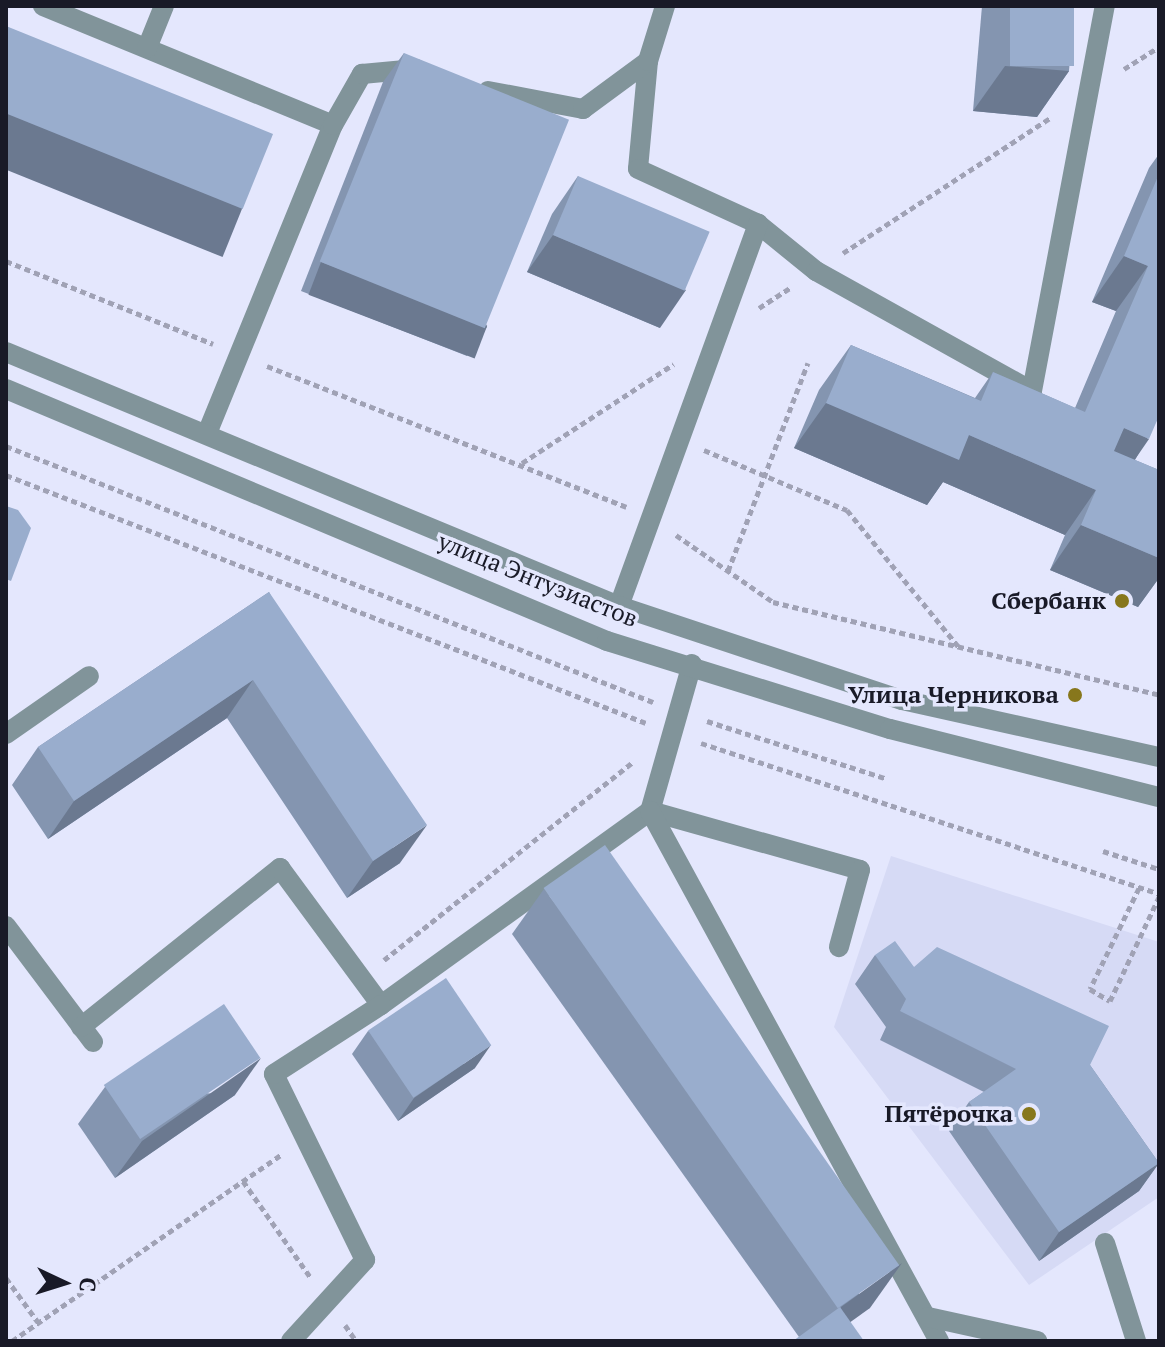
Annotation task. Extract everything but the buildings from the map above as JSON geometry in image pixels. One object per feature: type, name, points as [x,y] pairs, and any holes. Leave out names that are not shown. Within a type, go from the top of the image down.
[{"type":"street","points":[[43,6],[333,125]]},
{"type":"street","points":[[147,48],[164,6]]},
{"type":"street","points":[[665,6],[648,61],[638,169],[758,224],[816,271],[1032,391],[1105,6]]},
{"type":"street","points":[[465,83],[583,109],[648,61]]},
{"type":"street","points":[[208,431],[333,125],[362,74],[436,73]]},
{"type":"street","points":[[619,606],[758,224]]},
{"type":"street","points":[[6,352],[208,431],[619,606],[902,700],[1159,757]]},
{"type":"street","name":"улица Энтузиастов","points":[[6,389],[607,641],[692,664],[890,729],[1159,797]]},
{"type":"street","points":[[291,1341],[365,1260],[274,1074],[381,1005],[650,811],[676,711],[692,664]]},
{"type":"street","points":[[6,734],[89,676]]},
{"type":"street","points":[[650,811],[860,870],[839,947]]},
{"type":"street","points":[[650,811],[939,1341]]},
{"type":"street","points":[[6,926],[87,1034],[280,868],[381,1005]]},
{"type":"street","points":[[1105,1243],[1136,1341]]},
{"type":"street","points":[[928,1317],[1037,1341]]},
{"type":"path","points":[[6,261],[653,518],[773,602],[1159,695]]},
{"type":"path","points":[[728,571],[808,363]]},
{"type":"path","points":[[681,440],[847,510],[958,647]]},
{"type":"path","points":[[6,446],[676,711],[885,778]]},
{"type":"path","points":[[6,475],[670,732],[1139,888],[1159,896],[1110,1001],[1090,989],[1139,888]]},
{"type":"path","points":[[1103,851],[1159,869]]},
{"type":"path","points":[[243,1181],[356,1341]]},
{"type":"path","points":[[6,1278],[38,1322]]},
{"type":"shaded area","points":[[891,856],[1159,942],[1159,1197],[1029,1285],[834,1027]]},
{"type":"place","name":"Сбербанк","points":[[1122,601]]},
{"type":"place","name":"Улица Черникова","points":[[1075,695]]},
{"type":"place","name":"Пятёрочка","points":[[1029,1114]]}]
